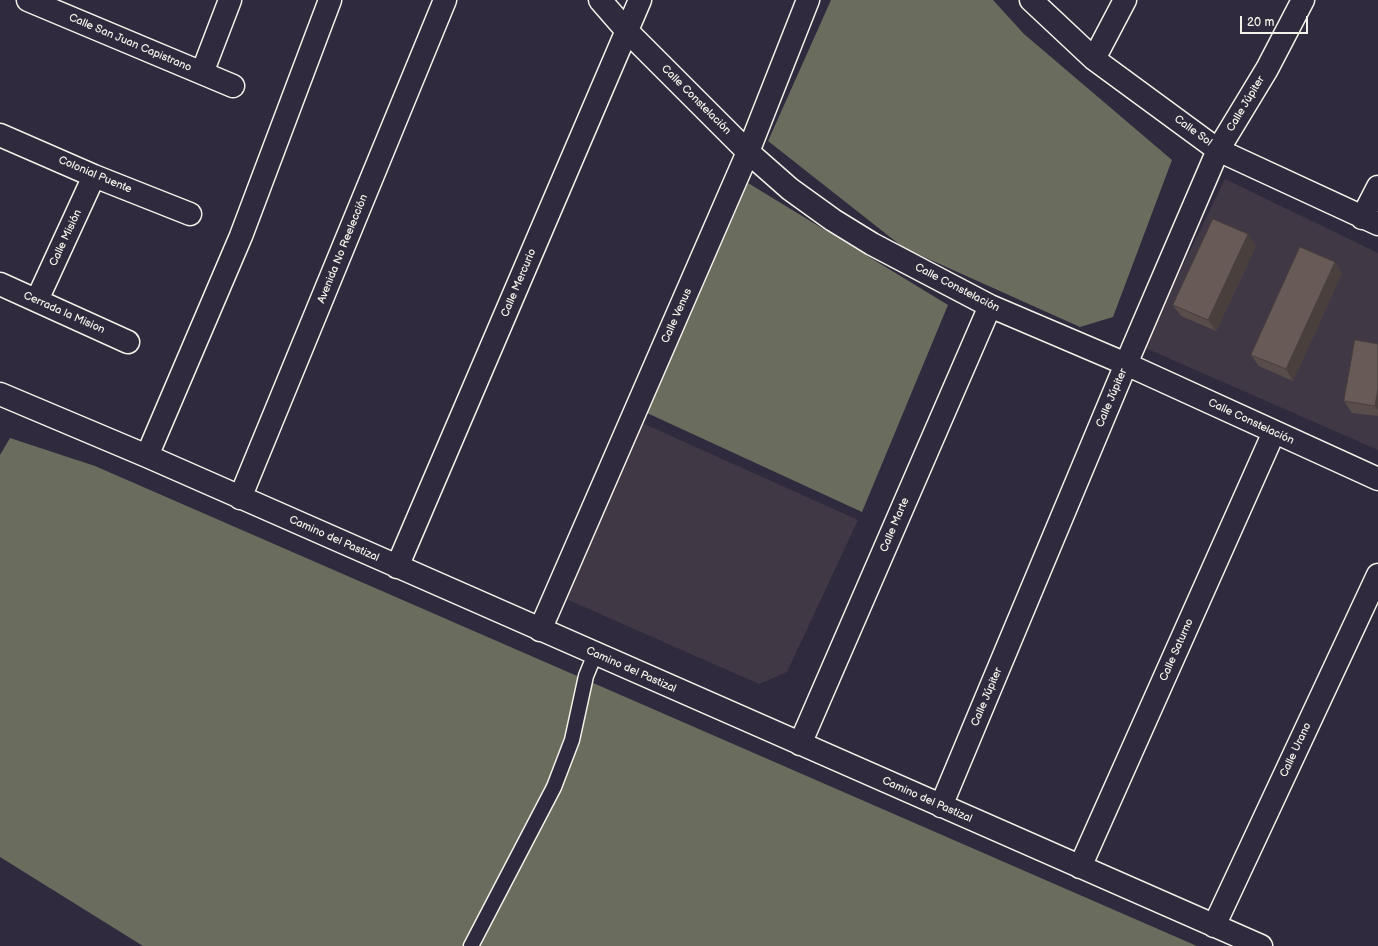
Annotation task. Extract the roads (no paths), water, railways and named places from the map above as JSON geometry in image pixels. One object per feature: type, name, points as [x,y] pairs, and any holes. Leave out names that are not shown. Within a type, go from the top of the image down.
[{"type":"street","name":"Calle San Juan Capistrano","points":[[28,0],[233,86]]},
{"type":"street","points":[[202,73],[230,0]]},
{"type":"street","points":[[147,456],[241,236],[330,0]]},
{"type":"street","name":"Avenida No Reelección","points":[[240,498],[445,0]]},
{"type":"street","name":"Calle Constelación","points":[[600,0],[627,31],[748,152],[790,189],[833,220],[872,244],[990,306],[1126,364],[1378,479]]},
{"type":"street","name":"Calle Mercurio","points":[[397,567],[640,0]]},
{"type":"street","name":"Calle Venus","points":[[540,630],[748,152],[808,0]]},
{"type":"street","name":"Calle Sol","points":[[1031,0],[1094,58],[1218,150],[1370,221]]},
{"type":"street","points":[[1094,58],[1125,0]]},
{"type":"street","name":"Calle Júpiter","points":[[941,806],[1126,364],[1218,150],[1267,69],[1303,0]]},
{"type":"street","name":"Colonial Puente","points":[[0,134],[94,176],[190,214]]},
{"type":"street","name":"Calle Misión","points":[[37,300],[94,176]]},
{"type":"street","points":[[1370,221],[1378,187]]},
{"type":"street","name":"Cerrada la Mision","points":[[0,284],[128,342]]},
{"type":"street","name":"Calle Marte","points":[[800,744],[990,306]]},
{"type":"street","name":"Camino del Pastizal","points":[[5,401],[147,456],[1080,868],[1261,946]]},
{"type":"street","name":"Calle Saturno","points":[[1080,868],[1274,432]]},
{"type":"street","name":"Calle Urano","points":[[1214,926],[1378,575]]},
{"type":"lane","points":[[470,946],[554,787],[572,740],[586,676],[595,654]]}]
